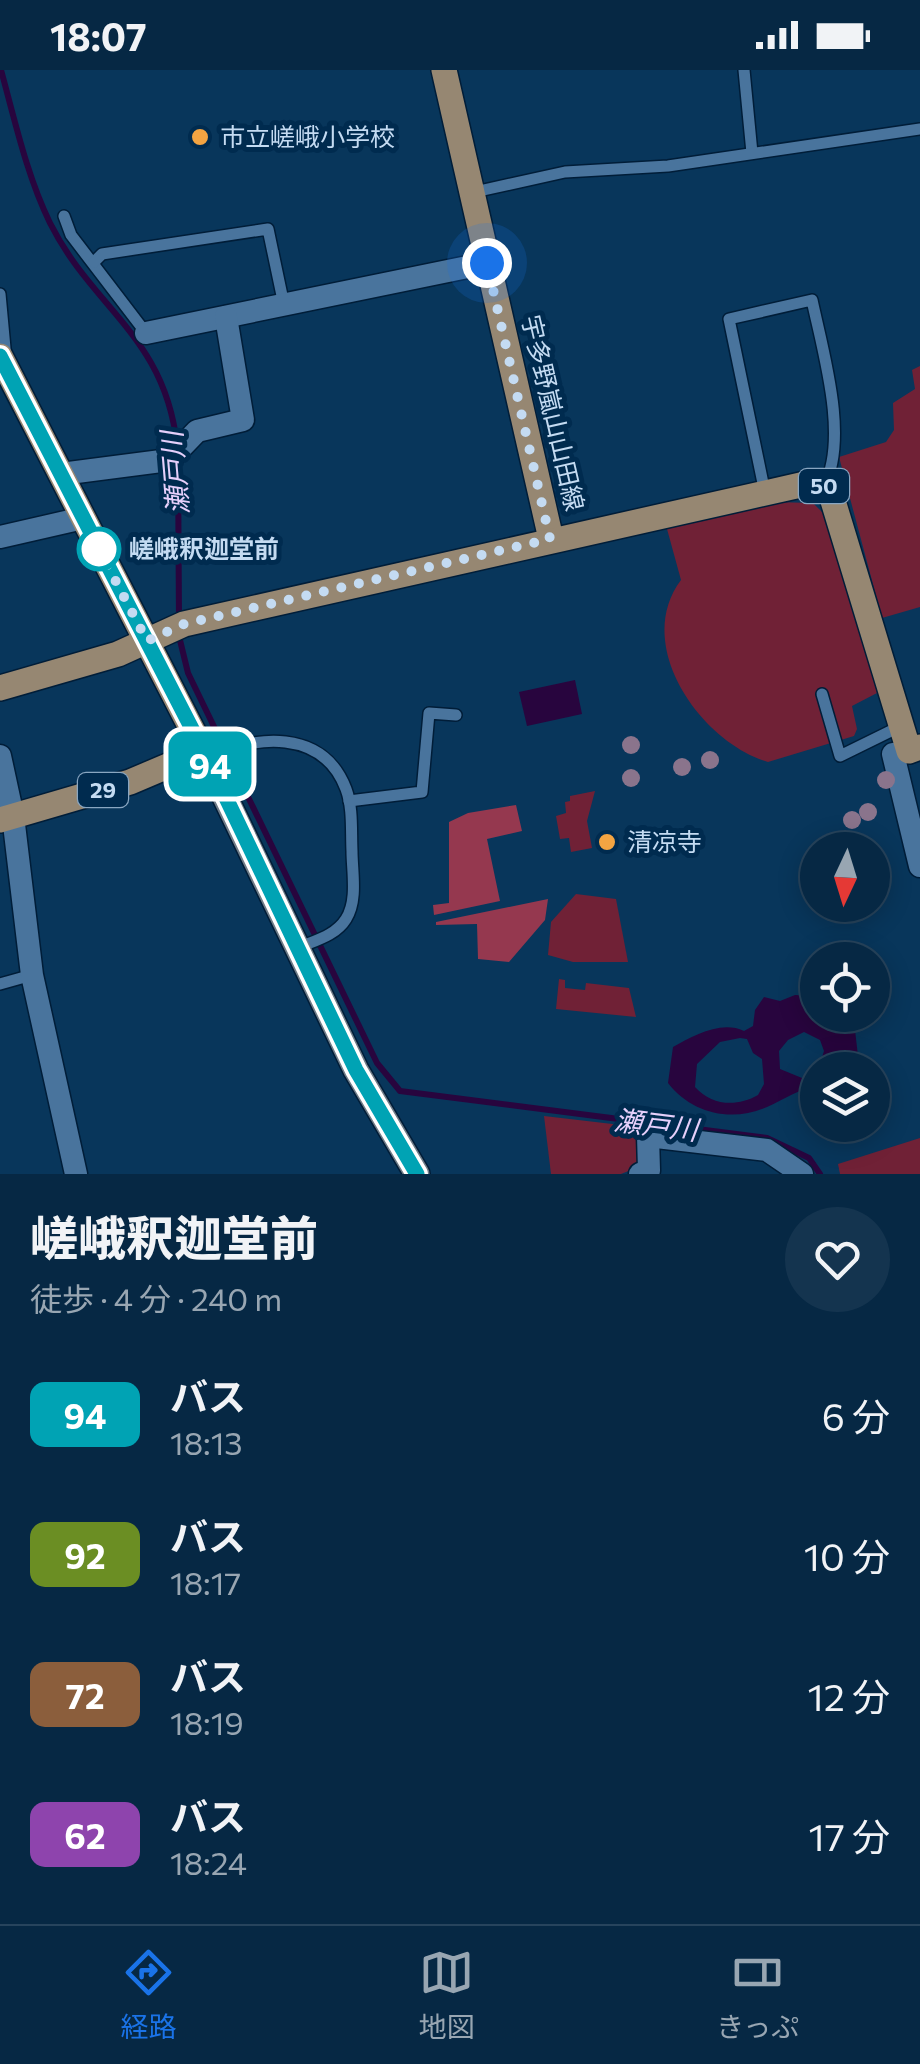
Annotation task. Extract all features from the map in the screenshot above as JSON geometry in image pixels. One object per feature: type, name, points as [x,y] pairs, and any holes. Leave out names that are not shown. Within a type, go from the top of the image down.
[{"type":"main road","name":"宇多野嵐山山田線","points":[[0,688],[166,632],[550,539],[444,70]]},
{"type":"main road","points":[[3,361],[13,401],[61,474],[82,518],[166,632],[209,754]]},
{"type":"main road","name":"50","points":[[550,539],[765,493],[824,486],[830,490],[910,741]]},
{"type":"main road","name":"29","points":[[6,818],[209,754]]},
{"type":"street","points":[[146,333],[487,263]]},
{"type":"street","points":[[61,474],[178,453],[198,431],[243,420],[226,317]]},
{"type":"street","points":[[0,537],[82,518]]},
{"type":"street","points":[[910,741],[894,754],[920,862]]},
{"type":"street","points":[[209,754],[305,945],[356,1070],[417,1174]]},
{"type":"street","points":[[0,756],[6,818],[32,975],[76,1174]]},
{"type":"street","points":[[640,1174],[649,1170],[648,1136],[767,1150],[802,1174]]},
{"type":"lane","points":[[744,70],[752,153]]},
{"type":"lane","points":[[470,192],[565,172],[668,166],[920,129]]},
{"type":"lane","points":[[64,216],[71,236],[146,333]]},
{"type":"lane","points":[[94,262],[102,254],[268,229],[284,305]]},
{"type":"lane","points":[[0,294],[3,361]]},
{"type":"lane","points":[[765,493],[729,319],[812,300],[831,395],[834,467],[824,486]]},
{"type":"lane","points":[[822,694],[840,756],[910,741]]},
{"type":"lane","points":[[349,802],[422,792],[429,713],[456,715]]},
{"type":"lane","points":[[209,754],[233,745],[289,740],[304,745],[336,771],[349,802],[352,904],[344,921],[330,934],[305,945]]},
{"type":"lane","points":[[0,984],[32,975]]},
{"type":"shaded area","points":[[920,366],[920,607],[882,618],[839,457],[886,442],[894,430],[893,403],[915,389],[912,370]]},
{"type":"shaded area","points":[[773,502],[813,503],[837,527],[877,693],[852,706],[857,729],[854,736],[768,762],[743,751],[698,713],[669,661],[664,633],[668,606],[681,580],[667,529]]},
{"type":"shaded area","points":[[575,680],[582,714],[527,726],[519,692]]},
{"type":"shaded area","points":[[595,791],[587,821],[592,848],[571,852],[569,838],[560,839],[556,816],[566,813],[565,802],[570,801],[570,796]]},
{"type":"shaded area","points":[[516,805],[522,831],[487,839],[500,901],[434,915],[433,905],[449,903],[449,822],[468,813]]},
{"type":"shaded area","points":[[576,894],[616,899],[628,962],[573,962],[548,955],[551,922]]},
{"type":"shaded area","points":[[548,899],[545,920],[509,962],[478,959],[477,924],[436,925],[436,922]]},
{"type":"shaded area","points":[[559,979],[565,980],[565,988],[585,990],[586,983],[629,988],[636,1017],[556,1009]]},
{"type":"shaded area","points":[[800,995],[800,1032],[804,1032],[788,1040],[779,1051],[780,1069],[800,1077],[800,1091],[740,1114],[713,1112],[688,1102],[668,1083],[673,1047],[717,1028],[744,1031],[753,1026],[755,1010],[764,997],[780,1001]],"holes":[[[747,1039],[753,1053],[762,1059],[764,1084],[758,1095],[725,1103],[709,1098],[695,1087],[697,1064],[720,1042]]]},
{"type":"shaded area","points":[[804,1032],[855,1032],[858,1052],[824,1052],[820,1040]]},
{"type":"shaded area","points":[[544,1116],[638,1127],[641,1166],[621,1174],[551,1174]]},
{"type":"shaded area","points":[[920,1138],[920,1174],[840,1174],[838,1164]]},
{"type":"waterway","points":[[1,70],[28,167],[50,223],[67,253],[125,325],[158,376],[170,408],[177,445]]},
{"type":"waterway","name":"瀬戸川","points":[[178,458],[179,620]]},
{"type":"waterway","name":"瀬戸川","points":[[178,632],[188,673],[377,1063],[400,1091],[767,1138],[809,1158],[820,1174]]},
{"type":"bus line","name":"94","points":[[0,356],[207,758],[356,1070],[417,1174]]},
{"type":"place","name":"市立嵯峨小学校","points":[[200,137]]},
{"type":"place","name":"嵯峨釈迦堂前","points":[[99,549]]},
{"type":"place","name":"清凉寺","points":[[607,842]]},
{"type":"route","points":[[99,549],[147,641],[184,624],[550,539],[487,263]]}]
